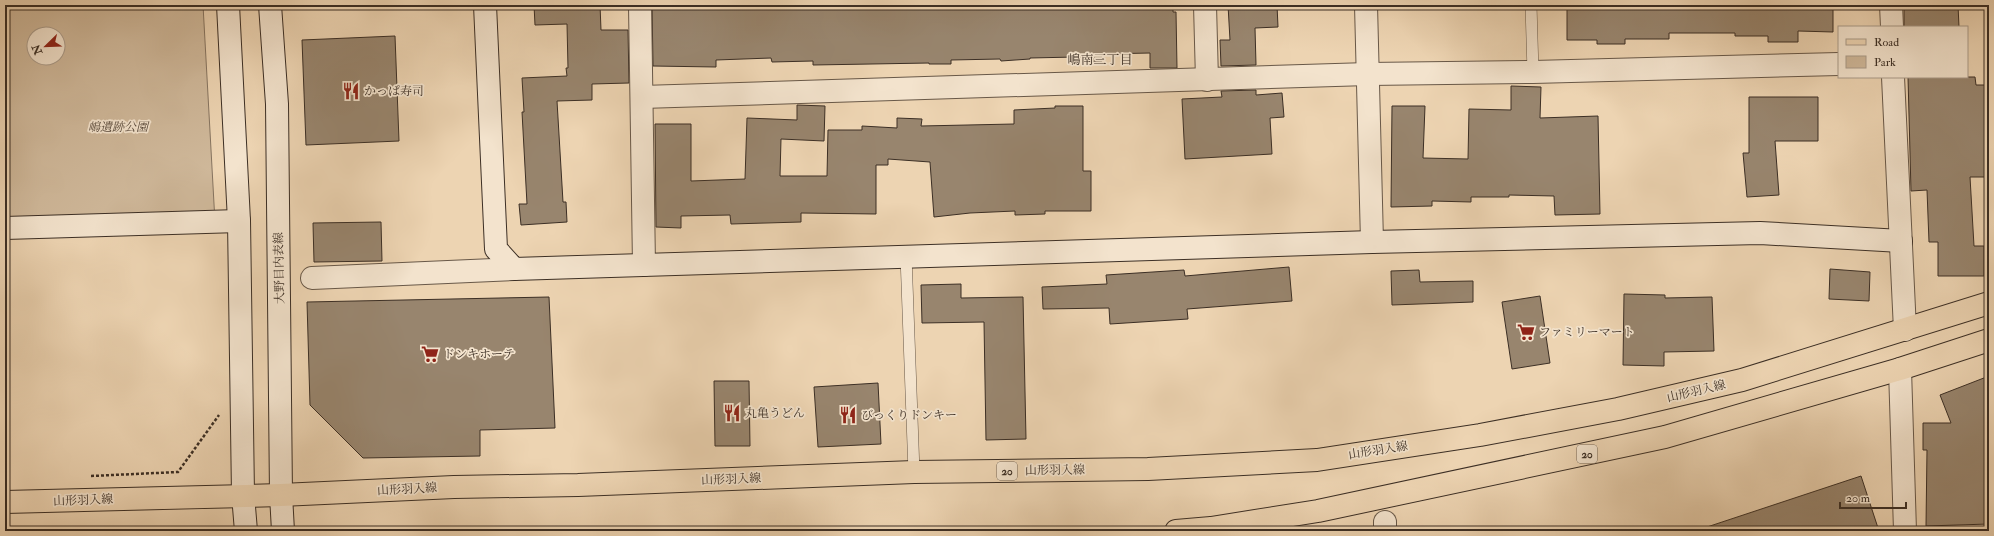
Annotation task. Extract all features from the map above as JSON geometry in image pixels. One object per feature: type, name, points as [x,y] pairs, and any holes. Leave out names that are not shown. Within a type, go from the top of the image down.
[{"type":"main road","name":"山形羽入線","points":[[5,502],[281,495],[454,487],[914,472],[1148,469],[1317,460],[1480,435],[1618,409],[1742,380],[1989,303]]},
{"type":"main road","name":"20","points":[[1176,531],[1211,528],[1318,511],[1665,437],[1900,369],[1989,340]]},
{"type":"street","points":[[228,5],[239,221],[243,495],[246,531]]},
{"type":"street","name":"大野目内表線","points":[[270,5],[277,104],[281,495],[284,531]]},
{"type":"street","points":[[485,5],[496,248],[514,269]]},
{"type":"street","points":[[640,5],[644,265]]},
{"type":"street","points":[[1206,5],[1207,80]]},
{"type":"street","points":[[1366,5],[1372,242]]},
{"type":"street","points":[[1891,5],[1892,26]]},
{"type":"street","points":[[642,97],[1368,74],[1532,72],[1838,64]]},
{"type":"street","points":[[1893,78],[1905,330]]},
{"type":"street","points":[[5,228],[239,221]]},
{"type":"street","points":[[312,278],[514,269],[1372,242],[1760,233],[1901,241]]},
{"type":"street","points":[[1900,369],[1905,531]]},
{"type":"lane","points":[[1531,5],[1532,72]]},
{"type":"lane","points":[[906,256],[914,472]]},
{"type":"path","points":[[84,476],[178,472],[220,414]]},
{"type":"green space","name":"嶋遺跡公園","points":[[5,5],[203,5],[215,222],[5,217]]},
{"type":"building","points":[[534,5],[600,5],[601,30],[628,30],[629,83],[592,84],[592,100],[557,101],[563,202],[566,202],[567,222],[521,225],[519,204],[527,204],[522,112],[524,112],[522,78],[567,76],[566,68],[568,68],[567,24],[535,25]]},
{"type":"building","points":[[652,5],[1173,5],[1173,12],[1176,12],[1177,68],[1150,68],[1150,53],[1102,54],[1102,61],[1076,62],[1076,57],[1030,58],[1001,61],[1000,59],[951,60],[951,64],[813,65],[813,61],[772,62],[771,58],[716,60],[716,67],[653,66]]},
{"type":"building","points":[[1228,5],[1277,5],[1278,27],[1255,28],[1256,65],[1221,66],[1220,40],[1230,40]]},
{"type":"building","points":[[1567,5],[1833,5],[1833,32],[1798,31],[1798,42],[1768,42],[1768,36],[1735,36],[1735,33],[1669,33],[1669,39],[1625,39],[1625,44],[1597,44],[1597,40],[1567,40]]},
{"type":"building","points":[[1904,5],[1958,5],[1959,26],[1904,26]]},
{"type":"building","name":"かっぱ寿司","points":[[395,36],[399,141],[306,145],[302,40]]},
{"type":"building","points":[[1975,77],[1976,85],[1989,85],[1989,177],[1970,177],[1974,246],[1984,246],[1984,276],[1938,276],[1938,242],[1929,242],[1927,190],[1911,191],[1908,78]]},
{"type":"building","points":[[1511,86],[1541,87],[1540,118],[1598,116],[1600,214],[1555,215],[1554,196],[1509,195],[1509,197],[1471,197],[1471,202],[1432,201],[1432,206],[1391,207],[1392,106],[1425,106],[1423,158],[1468,159],[1469,109],[1511,110]]},
{"type":"building","points":[[1256,90],[1256,95],[1282,93],[1284,117],[1270,118],[1272,154],[1185,159],[1182,99],[1222,97],[1221,91]]},
{"type":"building","points":[[1749,97],[1818,97],[1818,141],[1775,141],[1779,195],[1747,197],[1743,153],[1749,153]]},
{"type":"building","points":[[797,105],[825,106],[824,141],[781,139],[780,176],[827,176],[828,130],[862,130],[862,126],[897,128],[897,118],[922,119],[921,126],[1014,124],[1014,110],[1055,108],[1055,106],[1083,106],[1083,171],[1091,171],[1091,211],[1045,211],[1045,214],[1015,215],[1015,211],[970,213],[934,217],[930,162],[888,159],[888,165],[876,165],[876,214],[801,213],[801,222],[731,224],[730,215],[681,216],[681,228],[656,227],[655,124],[691,124],[691,181],[745,179],[747,118],[797,120]]},
{"type":"building","points":[[381,222],[382,261],[314,262],[313,223]]},
{"type":"building","points":[[1289,267],[1292,301],[1187,309],[1188,319],[1110,324],[1109,308],[1043,309],[1042,287],[1107,284],[1106,275],[1184,270],[1185,276]]},
{"type":"building","points":[[1830,269],[1870,272],[1869,301],[1829,299]]},
{"type":"building","points":[[1419,270],[1420,282],[1473,281],[1473,302],[1392,305],[1391,271]]},
{"type":"building","points":[[961,284],[961,298],[1023,297],[1026,439],[986,440],[984,322],[922,323],[921,285]]},
{"type":"building","points":[[1624,294],[1665,295],[1665,298],[1712,297],[1714,351],[1664,352],[1664,366],[1623,365]]},
{"type":"building","name":"ファミリーマート","points":[[1540,296],[1550,363],[1512,369],[1502,302]]},
{"type":"building","name":"ドンキホーテ","points":[[549,297],[555,428],[480,430],[480,456],[363,458],[310,405],[307,302]]},
{"type":"building","points":[[1989,376],[1989,524],[1926,526],[1927,450],[1923,450],[1923,423],[1951,423],[1940,395]]},
{"type":"building","name":"丸亀うどん","points":[[714,381],[749,381],[750,446],[715,446]]},
{"type":"building","name":"びっくりドンキー","points":[[878,383],[881,444],[818,447],[814,387]]},
{"type":"building","points":[[1861,476],[1879,531],[1705,531],[1704,528]]},
{"type":"place","name":"かっぱ寿司","points":[[351,91]]},
{"type":"place","name":"ファミリーマート","points":[[1526,332]]},
{"type":"place","name":"ドンキホーテ","points":[[430,354]]},
{"type":"place","name":"丸亀うどん","points":[[732,413]]},
{"type":"place","name":"びっくりドンキー","points":[[848,415]]},
{"type":"district","name":"嶋南三丁目","points":[[1100,59]]}]
